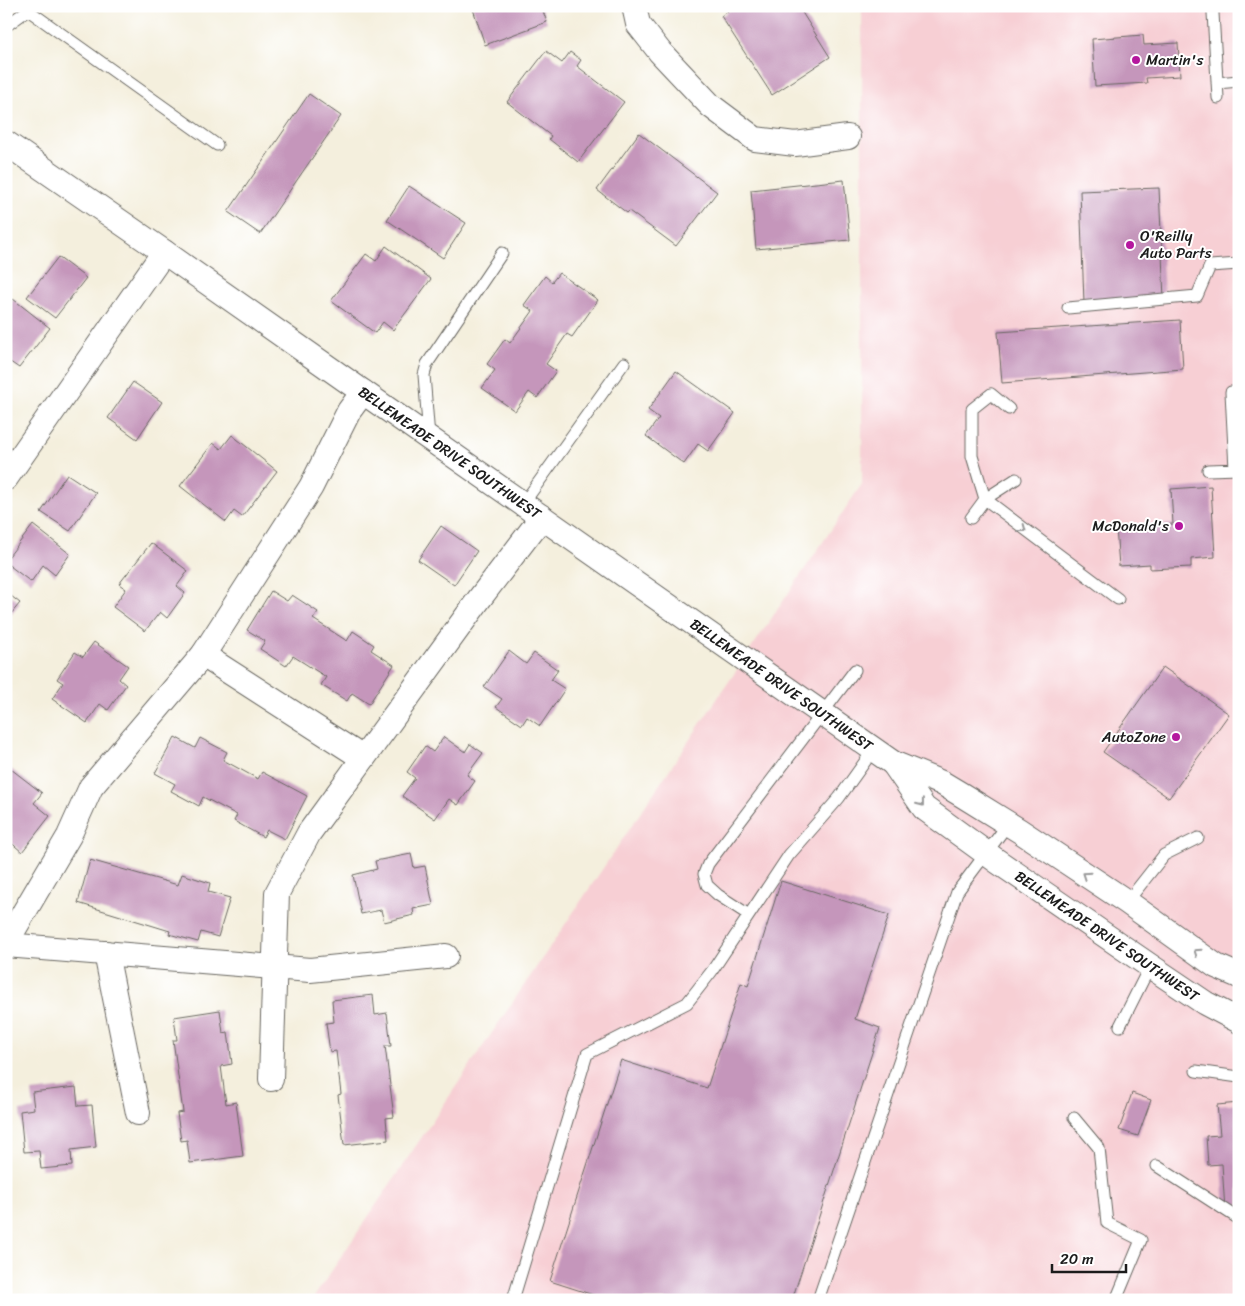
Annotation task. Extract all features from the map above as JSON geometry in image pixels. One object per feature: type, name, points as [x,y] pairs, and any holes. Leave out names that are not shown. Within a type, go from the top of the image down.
[{"type":"street","points":[[634,6],[638,24],[660,52],[711,106],[755,140],[796,144],[848,137]]},
{"type":"street","name":"BELLEMEADE DRIVE SOUTHWEST","points":[[6,143],[884,756],[942,783],[1126,902],[1216,966],[1239,976]]},
{"type":"street","points":[[6,478],[164,252]]},
{"type":"street","points":[[363,392],[349,411],[311,487],[203,655],[91,787],[69,836],[6,944],[310,970],[446,956]]},
{"type":"street","points":[[271,1079],[277,893],[309,833],[480,598],[533,510]]},
{"type":"street","points":[[203,655],[363,758]]},
{"type":"street","name":"BELLEMEADE DRIVE SOUTHWEST","points":[[884,756],[924,808],[987,854],[1150,966],[1205,1003],[1239,1021]]},
{"type":"street","points":[[106,953],[138,1113]]},
{"type":"lane","points":[[6,26],[28,10],[217,145]]},
{"type":"lane","points":[[1213,13],[1218,98]]},
{"type":"lane","points":[[1217,83],[1239,81]]},
{"type":"lane","points":[[429,439],[424,375],[427,364],[502,253]]},
{"type":"lane","points":[[1068,308],[1197,296],[1210,266],[1239,264]]},
{"type":"lane","points":[[533,510],[624,363]]},
{"type":"lane","points":[[1208,470],[1237,469],[1231,392]]},
{"type":"lane","points":[[1009,409],[991,394],[972,409],[972,456],[985,499],[1118,599]]},
{"type":"lane","points":[[971,518],[985,499],[1016,478]]},
{"type":"lane","points":[[749,915],[707,885],[704,874],[708,864],[855,670]]},
{"type":"lane","points":[[513,1300],[587,1054],[687,1003],[712,971],[789,855],[839,798],[884,756]]},
{"type":"lane","points":[[818,1300],[957,892],[1008,824]]},
{"type":"lane","points":[[1126,902],[1164,855],[1198,838]]},
{"type":"lane","points":[[1120,1026],[1150,966]]},
{"type":"lane","points":[[1196,1071],[1239,1077]]},
{"type":"lane","points":[[1074,1118],[1099,1148],[1107,1223],[1141,1240],[1116,1300]]},
{"type":"lane","points":[[1156,1166],[1239,1219]]},
{"type":"path","points":[[1238,6],[1239,42]]},
{"type":"shaded area","points":[[862,6],[1239,6],[1239,1300],[312,1300],[862,484]]},
{"type":"building","points":[[472,6],[541,6],[547,22],[485,45]]},
{"type":"building","points":[[736,6],[798,6],[830,57],[772,95],[721,16]]},
{"type":"building","name":"Martin's","points":[[1143,35],[1144,45],[1178,43],[1180,76],[1146,78],[1147,83],[1095,86],[1092,39]]},
{"type":"building","points":[[546,51],[562,63],[570,52],[581,60],[577,66],[624,102],[578,162],[549,139],[551,136],[507,102]]},
{"type":"building","points":[[309,94],[341,116],[260,234],[228,212]]},
{"type":"building","points":[[639,133],[717,192],[676,246],[597,190]]},
{"type":"building","points":[[844,180],[850,240],[756,249],[751,190]]},
{"type":"building","points":[[409,186],[466,223],[443,258],[387,220]]},
{"type":"building","points":[[1159,188],[1164,299],[1084,303],[1080,191]]},
{"type":"building","points":[[386,246],[431,279],[393,330],[383,322],[375,333],[331,301],[366,254],[376,261]]},
{"type":"building","points":[[58,257],[86,278],[55,318],[27,297]]},
{"type":"building","points":[[559,273],[598,300],[572,337],[567,334],[546,364],[556,371],[537,398],[529,392],[515,411],[482,388],[495,370],[487,364],[505,339],[510,343],[533,311],[524,305],[545,276],[552,282]]},
{"type":"building","points":[[13,299],[50,328],[19,368],[6,359],[6,308]]},
{"type":"building","points":[[1180,320],[1183,369],[1002,383],[998,332]]},
{"type":"building","points":[[676,371],[735,413],[708,451],[698,444],[684,464],[646,436],[659,418],[648,410]]},
{"type":"building","points":[[133,382],[162,402],[137,439],[108,418]]},
{"type":"building","points":[[232,435],[277,471],[242,517],[234,511],[226,522],[180,486],[213,443],[221,449]]},
{"type":"building","points":[[67,474],[96,493],[70,531],[41,512]]},
{"type":"building","name":"McDonald's","points":[[1211,486],[1215,557],[1191,559],[1191,567],[1150,569],[1150,564],[1119,566],[1116,528],[1173,524],[1171,489]]},
{"type":"building","points":[[33,525],[70,554],[55,575],[43,565],[31,582],[6,563],[6,560]]},
{"type":"building","points":[[441,526],[477,551],[454,585],[418,560]]},
{"type":"building","points":[[151,543],[188,571],[177,586],[185,593],[167,618],[160,612],[145,631],[113,607],[126,589],[119,584]]},
{"type":"building","points":[[271,591],[287,601],[292,595],[318,612],[313,619],[347,641],[353,631],[374,645],[371,650],[394,665],[369,704],[352,693],[347,701],[321,685],[326,677],[293,656],[286,666],[260,649],[265,641],[247,630]]},
{"type":"building","points":[[6,592],[20,603],[6,620]]},
{"type":"building","points":[[94,642],[128,666],[119,679],[126,685],[108,710],[100,704],[87,723],[52,699],[63,683],[57,679],[75,652],[83,657]]},
{"type":"building","points":[[509,651],[526,664],[534,653],[558,670],[551,680],[565,689],[540,726],[527,717],[522,725],[496,707],[502,699],[484,687]]},
{"type":"building","points":[[1163,667],[1229,714],[1169,798],[1103,752]]},
{"type":"building","points":[[175,737],[195,748],[200,738],[227,752],[223,760],[258,779],[262,772],[307,796],[285,839],[267,830],[263,837],[234,821],[237,815],[203,797],[199,806],[171,791],[175,784],[155,773]]},
{"type":"building","points":[[444,737],[465,752],[470,744],[483,753],[467,775],[475,781],[458,805],[449,799],[435,819],[402,796],[415,778],[407,772],[425,746],[433,752]]},
{"type":"building","points":[[11,769],[42,793],[34,803],[50,816],[22,852],[8,840],[6,842],[6,776]]},
{"type":"building","points":[[411,854],[414,868],[425,866],[433,905],[413,909],[414,915],[384,922],[381,910],[361,914],[353,875],[377,869],[375,861]]},
{"type":"building","points":[[90,860],[178,885],[182,874],[210,883],[208,892],[230,898],[218,937],[201,932],[198,942],[169,934],[170,931],[78,903]]},
{"type":"building","points":[[781,881],[889,915],[855,1019],[880,1028],[792,1300],[609,1300],[550,1281],[621,1060],[707,1088],[741,983],[748,986]]},
{"type":"building","points":[[373,995],[375,1015],[387,1013],[391,1046],[385,1046],[394,1117],[386,1118],[388,1140],[344,1145],[338,1095],[341,1094],[336,1051],[330,1052],[326,1023],[334,1022],[332,1000]]},
{"type":"building","points":[[220,1010],[223,1033],[228,1032],[232,1064],[221,1066],[226,1104],[236,1102],[243,1156],[190,1163],[187,1140],[181,1141],[177,1113],[183,1112],[173,1040],[177,1040],[174,1017]]},
{"type":"building","points":[[76,1087],[78,1106],[92,1105],[96,1147],[71,1150],[72,1166],[41,1169],[39,1151],[24,1152],[20,1111],[34,1109],[32,1092]]},
{"type":"building","points":[[1132,1093],[1151,1100],[1138,1136],[1119,1130]]},
{"type":"building","points":[[1239,1103],[1239,1209],[1225,1210],[1222,1164],[1208,1165],[1206,1136],[1220,1135],[1217,1105]]},
{"type":"place","name":"Martin's","points":[[1136,60]]},
{"type":"place","name":"O'Reilly Auto Parts","points":[[1130,245]]},
{"type":"place","name":"McDonald's","points":[[1179,526]]},
{"type":"place","name":"AutoZone","points":[[1176,737]]}]
